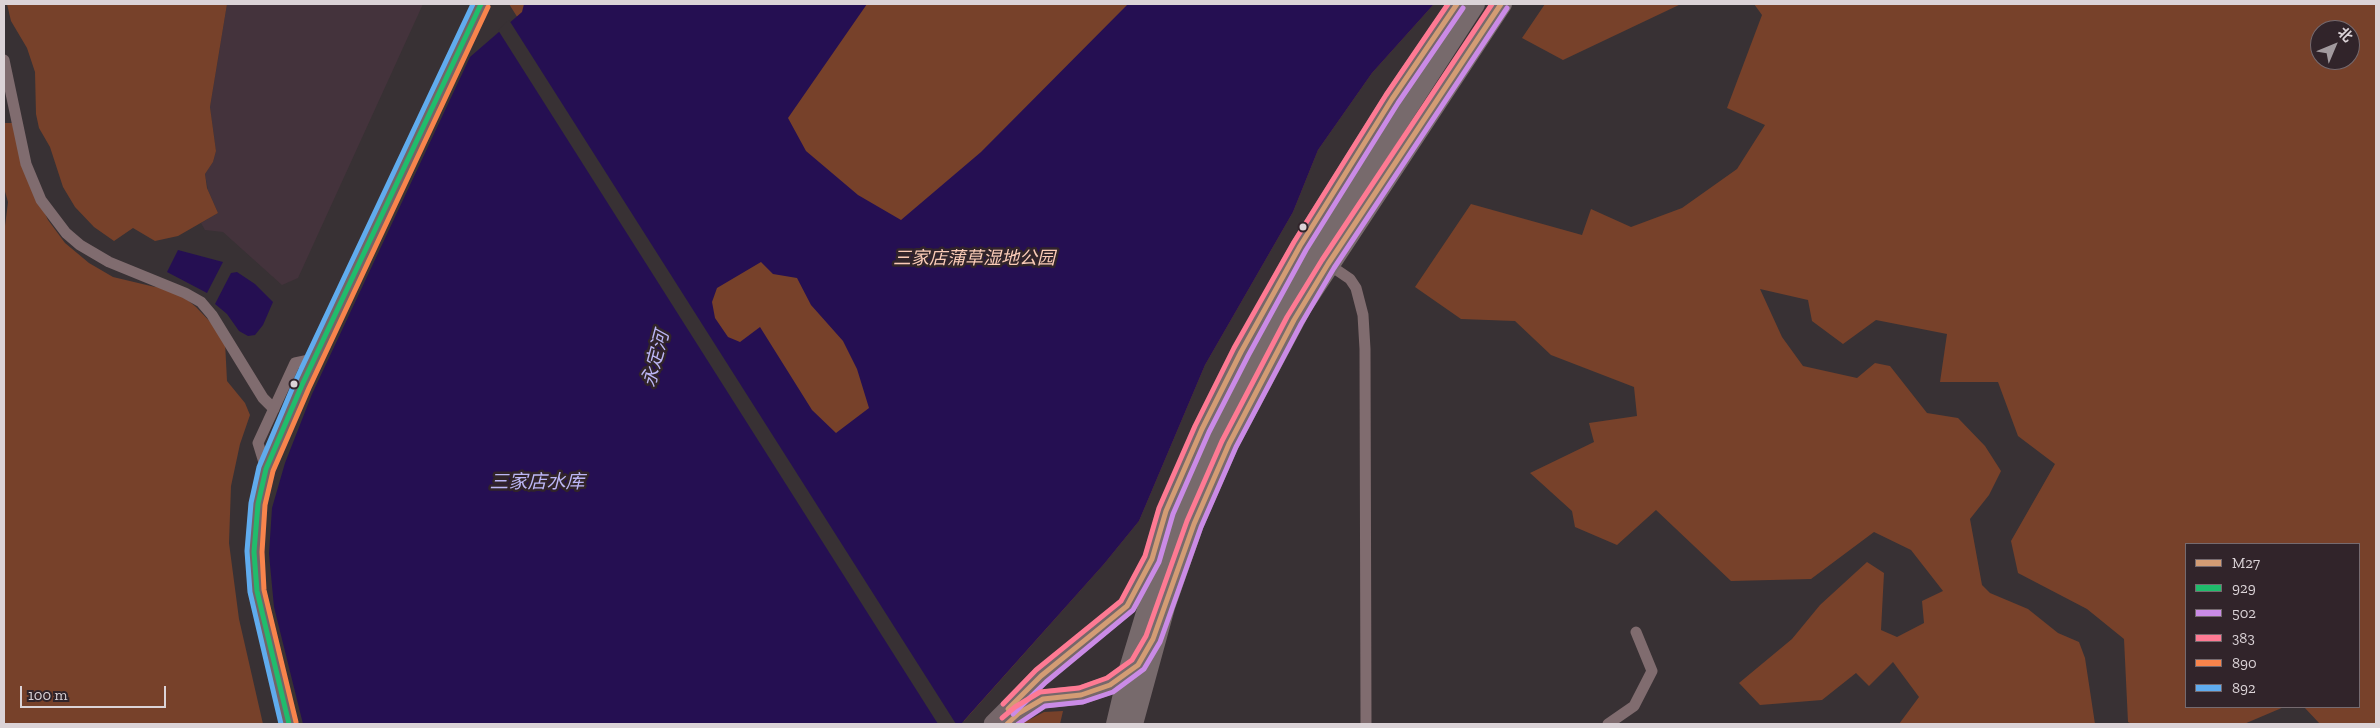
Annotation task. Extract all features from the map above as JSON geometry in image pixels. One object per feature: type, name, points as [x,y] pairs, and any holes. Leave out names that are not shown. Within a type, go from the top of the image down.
[{"type":"highway","points":[[993,724],[1041,676],[1127,606],[1152,559],[1166,511],[1202,429],[1241,352],[1300,246],[1392,100],[1458,4]]},
{"type":"highway","points":[[1116,724],[1129,669],[1149,603],[1177,520],[1212,436],[1286,296],[1475,4]]},
{"type":"highway","points":[[1263,377],[1328,264],[1501,4]]},
{"type":"highway","points":[[1007,724],[1019,713],[1043,699],[1081,695],[1110,685],[1138,665],[1153,639],[1194,524],[1229,444],[1263,377],[1302,307],[1501,4]]},
{"type":"highway","points":[[1133,724],[1165,607]]},
{"type":"main road","points":[[289,724],[257,591],[254,552],[258,504],[266,469],[314,359],[481,4]]},
{"type":"street","points":[[4,60],[26,164],[42,200],[66,233],[80,245],[109,262],[186,293],[200,302],[212,315],[263,398],[274,409]]},
{"type":"street","points":[[1300,246],[1353,283],[1363,315],[1365,348],[1366,724]]},
{"type":"street","points":[[266,469],[258,443],[295,363],[314,359]]},
{"type":"street","points":[[1608,724],[1634,706],[1652,671],[1636,632]]},
{"type":"shaded area","points":[[227,4],[423,4],[298,278],[282,285],[223,232],[205,230],[201,223],[218,213],[208,190],[205,174],[213,162],[216,151],[210,107]]},
{"type":"green space","points":[[7,4],[227,4],[210,107],[216,151],[213,162],[205,174],[207,188],[218,213],[178,236],[155,241],[133,228],[114,241],[94,227],[75,207],[63,187],[50,147],[39,128],[36,114],[35,72],[27,48],[11,21]]},
{"type":"green space","name":"三家店蒲草湿地公园","points":[[509,4],[1434,4],[1372,73],[1318,150],[1293,212],[1205,365],[1139,521],[1104,564],[964,721]]},
{"type":"green space","points":[[1545,4],[1681,4],[1563,60],[1522,38]]},
{"type":"green space","points":[[1754,4],[2376,4],[2376,724],[2320,724],[2305,708],[2360,708],[2360,543],[2185,543],[2185,708],[2282,708],[2244,724],[2132,724],[2128,722],[2124,639],[2087,609],[2018,573],[2011,541],[2055,464],[2018,436],[1998,382],[1940,382],[1947,334],[1876,320],[1843,344],[1812,321],[1808,300],[1760,289],[1782,337],[1803,366],[1857,378],[1875,363],[1890,366],[1927,413],[1958,418],[1985,446],[2001,471],[1989,495],[1970,519],[1982,585],[1990,593],[2028,609],[2058,633],[2079,642],[2085,658],[2095,724],[1899,724],[1919,697],[1893,662],[1869,686],[1856,673],[1822,700],[1760,705],[1739,683],[1792,639],[1820,605],[1867,562],[1884,573],[1881,630],[1897,637],[1924,623],[1922,601],[1943,591],[1911,550],[1874,532],[1811,579],[1731,581],[1656,510],[1617,545],[1575,527],[1572,511],[1530,473],[1594,442],[1589,423],[1637,416],[1634,387],[1551,355],[1515,321],[1461,319],[1415,287],[1471,204],[1582,235],[1591,209],[1631,227],[1682,208],[1737,169],[1765,125],[1727,108],[1762,15]]},
{"type":"green space","points":[[4,123],[13,123],[33,188],[48,220],[65,243],[89,263],[113,277],[155,287],[173,288],[196,307],[217,329],[225,342],[227,381],[245,403],[250,415],[240,444],[231,486],[229,543],[239,619],[263,724],[4,724],[4,234],[8,202],[4,188]]},
{"type":"green space","points":[[1063,711],[1060,724],[1021,724],[1044,712]]},
{"type":"water","name":"三家店水库","points":[[524,4],[867,4],[788,118],[806,151],[858,195],[901,220],[981,152],[1128,4],[1434,4],[1372,73],[1318,150],[1293,212],[1205,365],[1139,521],[1104,564],[961,724],[303,724],[274,607],[269,554],[272,508],[285,463],[312,394],[470,57],[522,12]],"holes":[[[761,262],[773,274],[797,278],[811,305],[843,341],[857,369],[869,408],[836,433],[812,410],[760,327],[740,342],[728,337],[715,318],[712,302],[717,288]]]},
{"type":"water","points":[[178,250],[223,262],[207,293],[167,272]]},
{"type":"water","points":[[237,272],[255,284],[273,302],[263,325],[255,335],[248,336],[239,331],[227,314],[215,304],[231,273]]},
{"type":"pier","points":[[509,20],[956,724],[938,724],[498,30]]},
{"type":"transit line","name":"892","points":[[281,724],[250,592],[247,551],[251,503],[259,467],[295,382],[473,4]]},
{"type":"transit line","name":"929","points":[[289,724],[257,591],[254,552],[258,504],[266,469],[302,385],[481,4]]},
{"type":"transit line","name":"383","points":[[1003,704],[1036,670],[1121,601],[1145,556],[1159,508],[1195,426],[1234,348],[1294,242],[1386,95],[1448,4]]},
{"type":"transit line","name":"M27","points":[[1008,709],[1041,676],[1127,606],[1152,559],[1166,511],[1202,429],[1241,352],[1300,246],[1392,99],[1457,4]]},
{"type":"transit line","name":"383","points":[[1002,718],[1015,707],[1040,692],[1079,688],[1107,678],[1132,660],[1146,636],[1187,521],[1222,441],[1287,317],[1322,260],[1492,4]]},
{"type":"transit line","name":"M27","points":[[1007,724],[1019,713],[1043,699],[1081,695],[1110,685],[1138,665],[1153,639],[1194,524],[1229,444],[1294,320],[1328,264],[1501,4]]},
{"type":"transit line","name":"890","points":[[296,722],[264,590],[262,552],[265,505],[273,471],[309,388],[488,7]]},
{"type":"transit line","name":"502","points":[[1013,714],[1046,682],[1133,610],[1159,562],[1173,514],[1209,432],[1306,250],[1398,103],[1463,8]]},
{"type":"transit line","name":"502","points":[[1018,724],[1045,706],[1083,702],[1113,692],[1144,669],[1160,642],[1201,527],[1236,447],[1301,324],[1334,268],[1507,8]]},
{"type":"water label","name":"永定河","points":[[656,359]]}]
